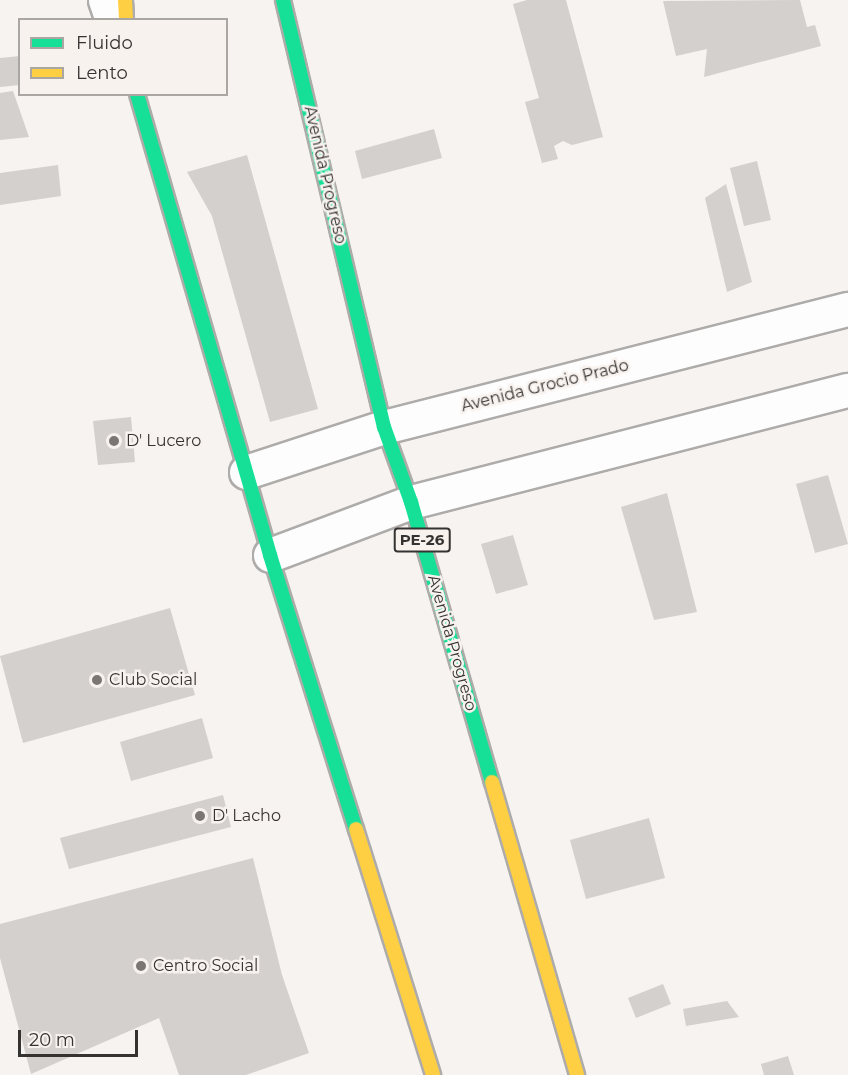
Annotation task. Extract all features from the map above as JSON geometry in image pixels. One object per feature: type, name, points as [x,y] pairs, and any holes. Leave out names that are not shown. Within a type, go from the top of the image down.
[{"type":"highway","points":[[125,0],[126,18]]},
{"type":"highway","name":"Avenida Progreso","points":[[283,0],[384,427],[411,502],[577,1075]]},
{"type":"highway","points":[[138,96],[270,555],[434,1075]]},
{"type":"street","points":[[105,0],[111,18]]},
{"type":"street","name":"Avenida Grocio Prado","points":[[246,472],[384,427],[848,309]]},
{"type":"street","points":[[270,555],[411,502],[848,390]]},
{"type":"building","points":[[527,0],[566,0],[603,137],[572,145],[563,141],[554,146],[558,159],[542,163],[525,102],[539,98],[513,4]]},
{"type":"building","points":[[800,0],[807,27],[815,25],[821,46],[704,77],[707,49],[676,56],[663,1]]},
{"type":"building","points":[[18,56],[18,85],[0,87],[0,58]]},
{"type":"building","points":[[13,91],[29,137],[0,140],[0,93]]},
{"type":"building","points":[[434,129],[442,158],[362,179],[355,151]]},
{"type":"building","points":[[247,155],[318,409],[270,422],[212,216],[187,172]]},
{"type":"building","points":[[757,161],[771,220],[744,226],[730,168]]},
{"type":"building","points":[[58,165],[61,196],[0,205],[0,173]]},
{"type":"building","points":[[726,184],[752,282],[727,292],[705,198]]},
{"type":"building","name":"D' Lucero","points":[[131,417],[135,462],[98,465],[93,421]]},
{"type":"building","points":[[828,475],[848,544],[815,553],[796,484]]},
{"type":"building","points":[[667,493],[697,612],[654,620],[621,507]]},
{"type":"building","points":[[513,535],[528,585],[496,594],[481,544]]},
{"type":"building","name":"Club Social","points":[[170,608],[195,695],[23,743],[0,656]]},
{"type":"building","points":[[202,718],[213,758],[131,781],[120,742]]},
{"type":"building","points":[[223,795],[231,827],[69,869],[60,838]]},
{"type":"building","points":[[649,818],[665,878],[586,899],[570,840]]},
{"type":"building","name":"Centro Social","points":[[253,858],[282,975],[309,1053],[246,1075],[179,1075],[159,1018],[31,1074],[0,958],[0,924]]},
{"type":"building","points":[[663,984],[671,1004],[636,1018],[628,998]]},
{"type":"building","points":[[727,1001],[739,1017],[686,1026],[683,1009]]},
{"type":"building","points":[[788,1056],[794,1075],[764,1075],[761,1064]]},
{"type":"traffic: fast","points":[[283,0],[384,427],[411,502],[492,782]]},
{"type":"traffic: fast","points":[[138,96],[270,555],[356,829]]},
{"type":"traffic: slow","points":[[125,0],[126,18]]},
{"type":"traffic: slow","points":[[492,782],[577,1075]]},
{"type":"traffic: slow","points":[[356,829],[433,1075]]},
{"type":"place","name":"D' Lucero","points":[[114,441]]},
{"type":"place","name":"Club Social","points":[[97,680]]},
{"type":"place","name":"D' Lacho","points":[[200,816]]},
{"type":"place","name":"Centro Social","points":[[141,966]]}]
